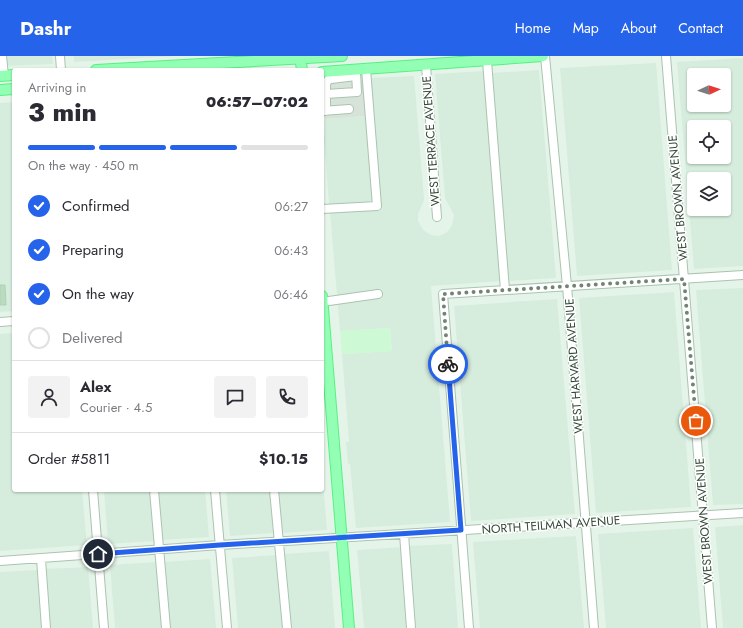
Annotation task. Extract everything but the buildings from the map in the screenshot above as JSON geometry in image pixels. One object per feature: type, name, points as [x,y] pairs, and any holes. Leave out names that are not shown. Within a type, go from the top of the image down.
[{"type":"main road","points":[[152,68],[300,57],[342,56]]},
{"type":"main road","points":[[324,72],[359,72],[426,65],[544,56]]},
{"type":"main road","points":[[300,57],[302,68]]},
{"type":"main road","points":[[0,90],[12,89]]},
{"type":"main road","points":[[324,327],[348,628]]},
{"type":"street","points":[[2,56],[6,76]]},
{"type":"street","points":[[60,56],[61,68]]},
{"type":"street","name":"WEST HARVARD AVENUE","points":[[544,56],[567,286],[594,628]]},
{"type":"street","name":"WEST BROWN AVENUE","points":[[666,56],[712,628]]},
{"type":"street","points":[[487,61],[505,290]]},
{"type":"street","name":"WEST TERRACE AVENUE","points":[[426,65],[437,217]]},
{"type":"street","points":[[326,94],[357,92],[359,72]]},
{"type":"street","points":[[349,109],[324,111],[326,84],[328,80],[359,72]]},
{"type":"street","points":[[324,209],[377,206],[359,72]]},
{"type":"street","points":[[468,628],[443,294],[743,275]]},
{"type":"street","points":[[324,302],[378,294]]},
{"type":"street","points":[[0,322],[12,321]]},
{"type":"street","points":[[93,492],[104,628]]},
{"type":"street","points":[[154,492],[166,628]]},
{"type":"street","points":[[215,492],[227,628]]},
{"type":"street","points":[[274,492],[287,628]]},
{"type":"street","name":"NORTH TEILMAN AVENUE","points":[[0,561],[220,545],[743,513]]},
{"type":"street","points":[[404,534],[411,628]]},
{"type":"street","points":[[41,559],[46,628]]},
{"type":"shaded area","points":[[6,56],[52,56],[53,64],[7,66]]},
{"type":"shaded area","points":[[74,56],[177,56],[74,62]]},
{"type":"shaded area","points":[[743,58],[743,266],[694,269],[690,216],[731,216],[731,172],[687,172],[687,184],[677,62]]},
{"type":"shaded area","points":[[656,63],[672,270],[577,276],[560,68]]},
{"type":"shaded area","points":[[539,70],[556,278],[507,281],[490,73]]},
{"type":"shaded area","points":[[484,71],[501,281],[431,286],[450,522],[356,528],[350,464],[348,464],[346,442],[349,442],[342,354],[392,351],[390,328],[340,331],[330,211],[380,211],[369,78],[414,76],[424,199],[418,214],[418,221],[423,230],[431,235],[438,236],[449,230],[452,225],[454,215],[445,198],[435,74]]},
{"type":"shaded area","points":[[364,80],[367,116],[325,119],[324,86],[328,82]]},
{"type":"shaded area","points":[[12,102],[12,311],[0,312],[0,103]]},
{"type":"shaded area","points":[[367,116],[374,203],[329,205],[324,139],[325,119]]},
{"type":"shaded area","points":[[743,288],[743,504],[713,505],[696,290]]},
{"type":"shaded area","points":[[674,292],[691,507],[596,513],[579,298]]},
{"type":"shaded area","points":[[557,299],[575,514],[471,521],[454,306]]},
{"type":"shaded area","points":[[390,328],[392,351],[342,354],[340,331]]},
{"type":"shaded area","points":[[12,333],[12,492],[82,492],[87,545],[0,551],[0,334]]},
{"type":"shaded area","points":[[104,492],[151,492],[155,541],[108,544]]},
{"type":"shaded area","points":[[158,492],[205,492],[209,537],[162,540]]},
{"type":"shaded area","points":[[226,492],[270,492],[273,533],[230,536]]},
{"type":"shaded area","points":[[277,492],[324,492],[327,530],[280,533]]},
{"type":"shaded area","points":[[743,525],[743,628],[723,628],[715,527]]},
{"type":"shaded area","points":[[693,528],[701,628],[606,628],[598,534]]},
{"type":"shaded area","points":[[576,536],[584,628],[480,628],[473,542]]},
{"type":"shaded area","points":[[452,544],[458,628],[414,628],[407,546]]},
{"type":"shaded area","points":[[402,547],[408,628],[364,628],[357,550]]},
{"type":"shaded area","points":[[329,551],[335,628],[289,628],[283,554]]},
{"type":"shaded area","points":[[277,555],[283,628],[238,628],[232,558]]},
{"type":"shaded area","points":[[210,559],[216,628],[168,628],[163,562]]},
{"type":"shaded area","points":[[157,562],[163,628],[115,628],[110,565]]},
{"type":"shaded area","points":[[88,567],[93,628],[49,628],[45,569]]},
{"type":"shaded area","points":[[37,570],[42,628],[0,628],[0,572]]},
{"type":"way so far","points":[[448,364],[443,294],[684,279],[696,421]]},
{"type":"route","points":[[98,554],[461,530],[448,364]]}]
